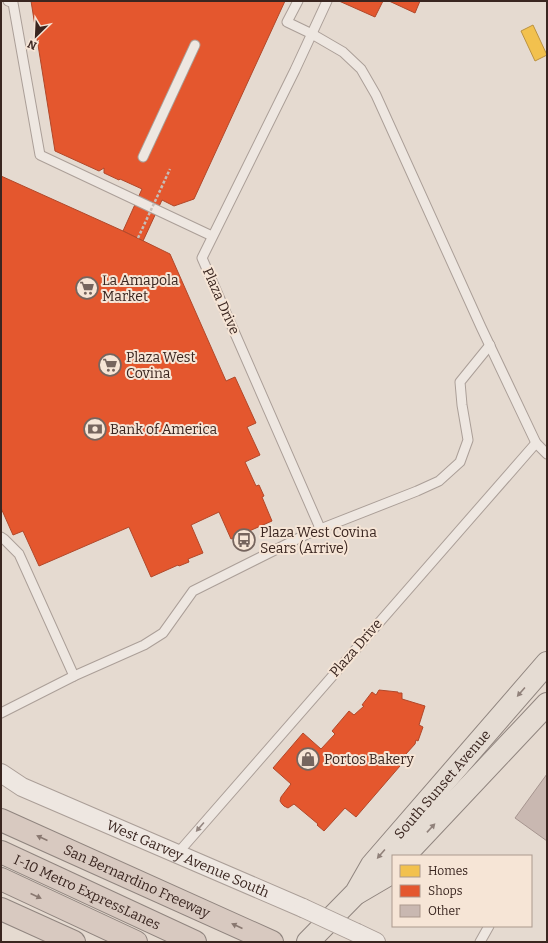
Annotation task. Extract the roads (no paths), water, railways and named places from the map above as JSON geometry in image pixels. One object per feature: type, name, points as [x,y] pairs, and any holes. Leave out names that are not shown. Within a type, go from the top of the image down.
[{"type":"highway","name":"San Bernardino Freeway","points":[[1,820],[272,942]]},
{"type":"highway","name":"I-10 Metro ExpressLanes","points":[[1,852],[195,942]]},
{"type":"highway","name":"I-10 Metro ExpressLanes","points":[[1,879],[136,942]]},
{"type":"highway","points":[[1,909],[74,942]]},
{"type":"main road","name":"South Sunset Avenue","points":[[356,893],[372,865],[547,663]]},
{"type":"main road","name":"South Sunset Avenue","points":[[405,855],[547,704]]},
{"type":"main road","points":[[308,942],[356,893],[386,876],[392,869]]},
{"type":"street","name":"West Garvey Avenue South","points":[[1,773],[22,787],[303,908],[376,942]]},
{"type":"lane","points":[[8,1],[13,3],[40,154],[212,236]]},
{"type":"lane","points":[[298,1],[288,22],[343,52],[361,68],[382,108],[536,443],[547,454]]},
{"type":"lane","name":"Plaza Drive","points":[[320,528],[202,258],[312,34],[326,1]]},
{"type":"lane","points":[[143,157],[195,45]]},
{"type":"lane","points":[[1,713],[74,676],[144,645],[163,633],[193,591],[320,528],[417,491],[439,481],[460,462],[468,440],[460,382],[490,345]]},
{"type":"lane","name":"Plaza Drive","points":[[177,854],[536,443]]},
{"type":"lane","points":[[1,537],[19,554],[74,676]]},
{"type":"lane","points":[[480,942],[488,927]]},
{"type":"place","name":"La Amapola Market","points":[[87,288]]},
{"type":"place","name":"Plaza West Covina","points":[[110,365]]},
{"type":"place","name":"Bank of America","points":[[95,429]]},
{"type":"place","name":"Plaza West Covina Sears (Arrive)","points":[[244,540]]},
{"type":"place","name":"Portos Bakery","points":[[308,759]]}]
